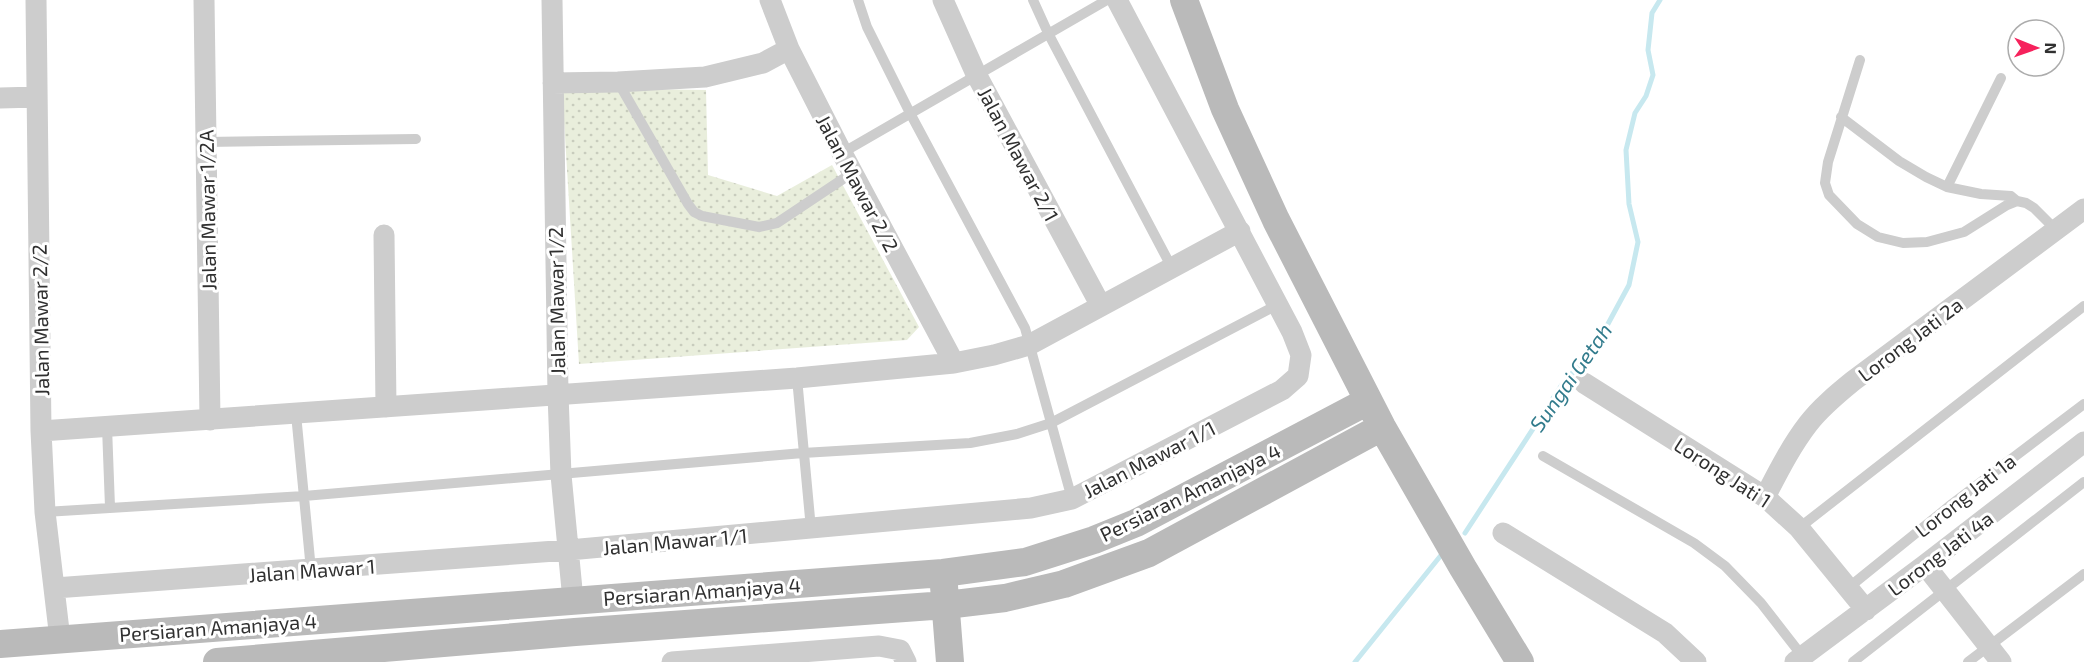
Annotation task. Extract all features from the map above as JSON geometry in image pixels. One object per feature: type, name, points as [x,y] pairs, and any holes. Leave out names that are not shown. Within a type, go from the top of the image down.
[{"type":"street","name":"Jalan Mawar 2/2","points":[[36,0],[41,431],[45,512],[60,639]]},
{"type":"street","name":"Jalan Mawar 1/2A","points":[[204,0],[210,420]]},
{"type":"street","name":"Jalan Mawar 1/2","points":[[552,0],[558,394],[561,475],[573,600]]},
{"type":"street","name":"Jalan Mawar 2/2","points":[[770,0],[789,49],[852,173],[954,363]]},
{"type":"street","name":"Jalan Mawar 2/1","points":[[943,0],[976,74],[1101,306]]},
{"type":"street","name":"Jalan Mawar 1/1","points":[[569,550],[1031,508],[1072,499],[1282,390],[1298,376],[1301,355],[1279,304],[1117,0]]},
{"type":"street","points":[[1184,0],[1225,109],[1276,220],[1382,427],[1520,662]]},
{"type":"street","points":[[553,83],[705,77],[763,63],[789,49]]},
{"type":"street","points":[[0,98],[37,97]]},
{"type":"street","name":"Lorong Jati 2a","points":[[1765,497],[1787,456],[1809,423],[1852,381],[2084,209]]},
{"type":"street","points":[[41,431],[796,378],[954,363],[994,356],[1029,345],[1240,231]]},
{"type":"street","points":[[384,235],[386,407]]},
{"type":"street","name":"Lorong Jati 1","points":[[1584,383],[1765,497],[1799,528],[1866,610]]},
{"type":"street","name":"Persiaran Amanjaya 4","points":[[0,644],[943,573],[1025,562],[1115,532],[1146,518],[1368,401]]},
{"type":"street","name":"Persiaran Amanjaya 4","points":[[217,662],[575,632],[946,606],[1005,598],[1064,584],[1149,553],[1382,427]]},
{"type":"street","name":"Lorong Jati 4a","points":[[1799,659],[2084,442]]},
{"type":"street","points":[[1503,533],[1665,633],[1696,662]]},
{"type":"street","name":"Jalan Mawar 1","points":[[55,588],[569,550]]},
{"type":"street","points":[[1925,565],[1995,654]]},
{"type":"street","points":[[943,573],[950,662]]},
{"type":"street","points":[[672,662],[879,645],[900,650],[906,662]]},
{"type":"lane","points":[[858,0],[867,27],[910,113],[1025,328],[1072,499]]},
{"type":"lane","points":[[1033,0],[1048,33],[1172,268]]},
{"type":"lane","points":[[842,153],[1107,0]]},
{"type":"lane","points":[[1860,60],[1828,162],[1825,183],[1829,195],[1857,224],[1878,237],[1903,243],[1927,242],[1964,232],[2017,201]]},
{"type":"lane","points":[[1947,187],[2001,78]]},
{"type":"lane","points":[[618,82],[688,204],[694,212],[702,216],[759,227],[767,226],[777,223],[852,173]]},
{"type":"lane","points":[[1841,117],[1899,161],[1926,177],[1947,187],[1981,194],[2011,196],[2034,208],[2056,230]]},
{"type":"lane","points":[[205,142],[416,139]]},
{"type":"lane","points":[[45,512],[304,496],[803,453],[970,443],[1017,434],[1051,423],[1279,304]]},
{"type":"lane","points":[[1799,528],[2084,306]]},
{"type":"lane","points":[[796,378],[811,529]]},
{"type":"lane","name":"Lorong Jati 1a","points":[[1848,588],[1952,504],[2084,404]]},
{"type":"lane","points":[[297,414],[311,570]]},
{"type":"lane","points":[[107,427],[110,507]]},
{"type":"lane","points":[[1543,456],[1694,543],[1725,566],[1761,603],[1799,659]]},
{"type":"lane","points":[[1853,662],[1946,592],[2084,482]]},
{"type":"lane","points":[[1968,662],[1995,654],[2084,574]]},
{"type":"green space","points":[[562,88],[706,90],[708,175],[777,196],[832,165],[919,327],[907,340],[579,364]]},
{"type":"waterway","name":"Sungai Getah","points":[[1465,533],[1561,386],[1596,346],[1629,285],[1638,242],[1629,204],[1626,150],[1635,113],[1646,96],[1653,75],[1648,50],[1652,13],[1660,0]]},
{"type":"waterway","points":[[1355,662],[1442,554]]}]
